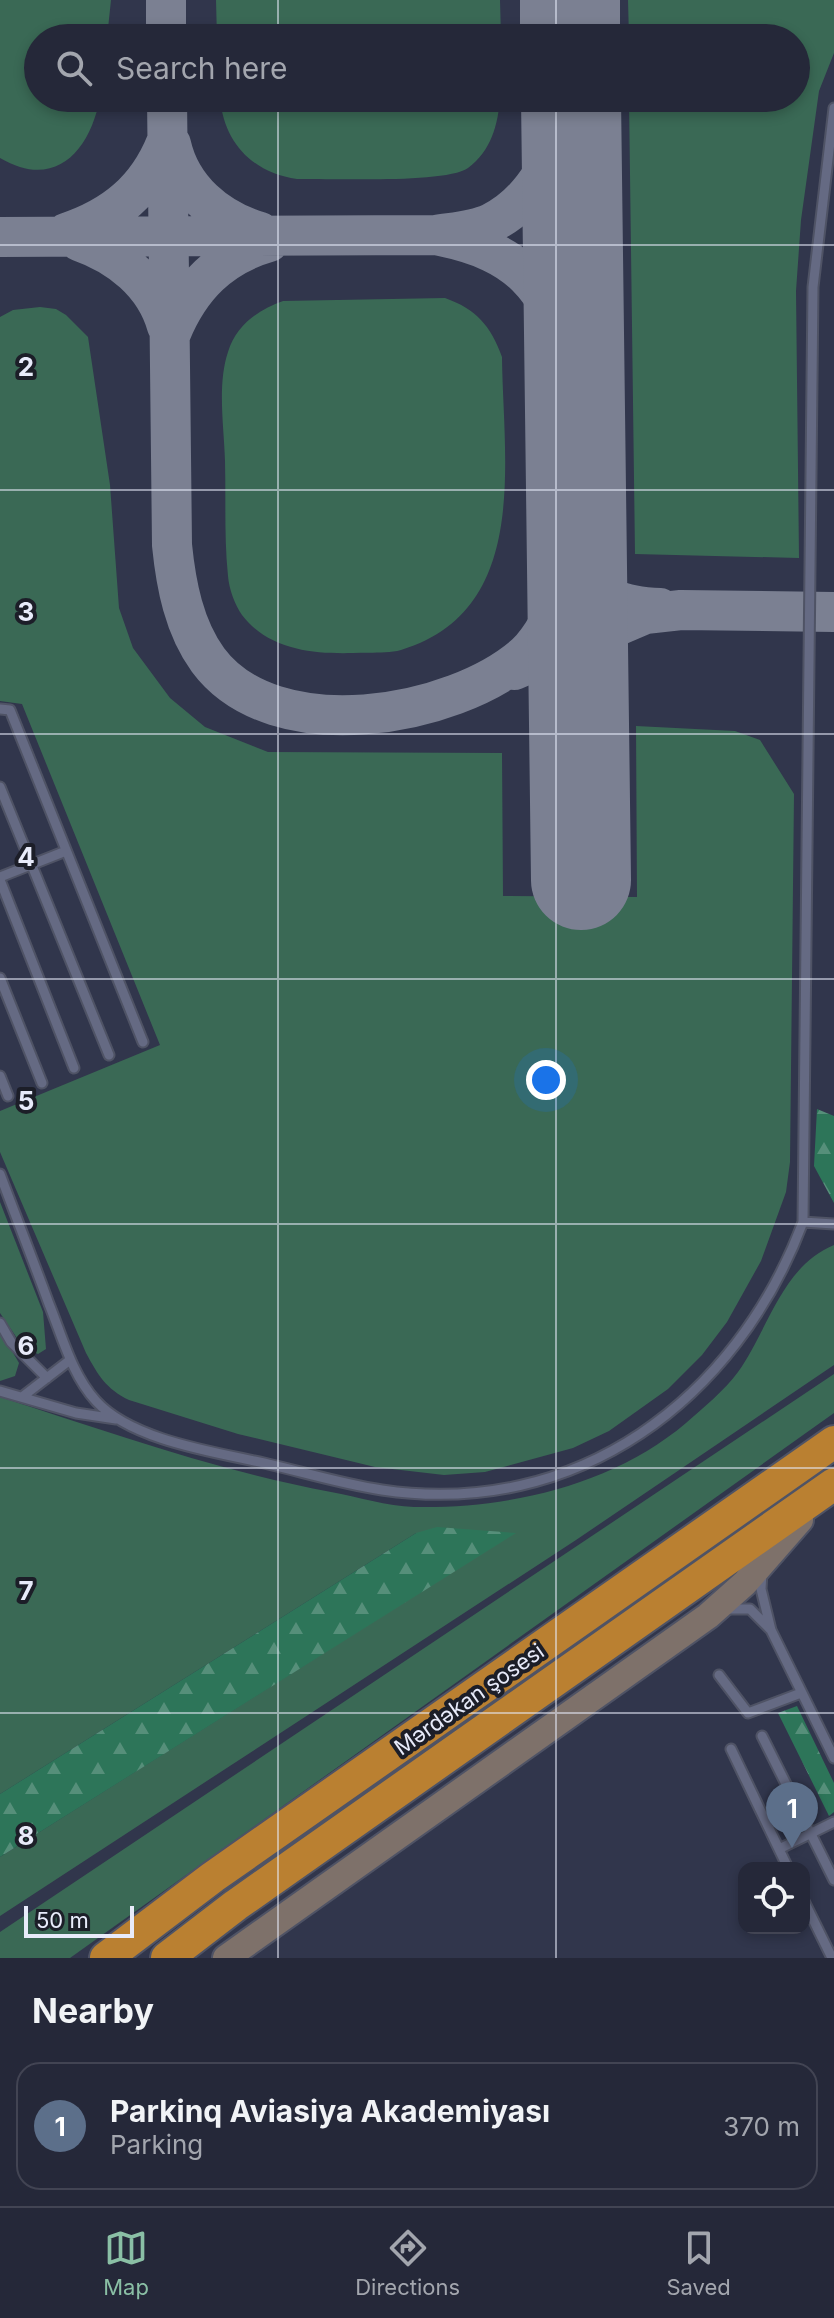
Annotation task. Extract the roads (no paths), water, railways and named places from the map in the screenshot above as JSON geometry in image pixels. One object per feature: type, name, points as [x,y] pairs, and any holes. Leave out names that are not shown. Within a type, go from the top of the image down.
[{"type":"highway","name":"Mərdəkan şosesi","points":[[106,1958],[213,1877],[834,1442]]},
{"type":"highway","name":"Mərdəkan şosesi","points":[[167,1958],[236,1905],[834,1484]]},
{"type":"street","points":[[226,1958],[708,1616],[745,1583],[796,1523],[834,1491]]},
{"type":"lane","points":[[0,1391],[76,1413],[116,1419],[145,1432],[212,1452],[383,1490],[452,1493],[505,1489],[570,1473],[636,1438],[713,1374],[751,1327],[793,1249],[803,1222],[813,287],[834,108]]},
{"type":"lane","points":[[0,709],[10,710],[143,1042]]},
{"type":"lane","points":[[0,787],[109,1055]]},
{"type":"lane","points":[[66,851],[0,879],[74,1068]]},
{"type":"lane","points":[[0,978],[42,1083]]},
{"type":"lane","points":[[0,1076],[8,1096]]},
{"type":"lane","points":[[0,1174],[70,1360],[95,1400],[116,1419]]},
{"type":"lane","points":[[803,1222],[834,1224]]},
{"type":"lane","points":[[0,1323],[11,1342],[47,1378]]},
{"type":"lane","points":[[22,1397],[70,1360]]},
{"type":"lane","points":[[769,1554],[762,1570],[761,1589],[771,1630],[834,1758]]},
{"type":"lane","points":[[708,1616],[742,1607],[757,1614],[771,1630]]},
{"type":"lane","points":[[719,1675],[748,1713],[801,1693]]},
{"type":"lane","points":[[762,1736],[834,1880]]},
{"type":"lane","points":[[731,1749],[785,1862]]},
{"type":"lane","points":[[779,1849],[834,1822]]},
{"type":"lane","points":[[810,1913],[832,1958]]},
{"type":"place","name":"Parkinq Aviasiya Akademiyası","points":[[792,1848]]}]
